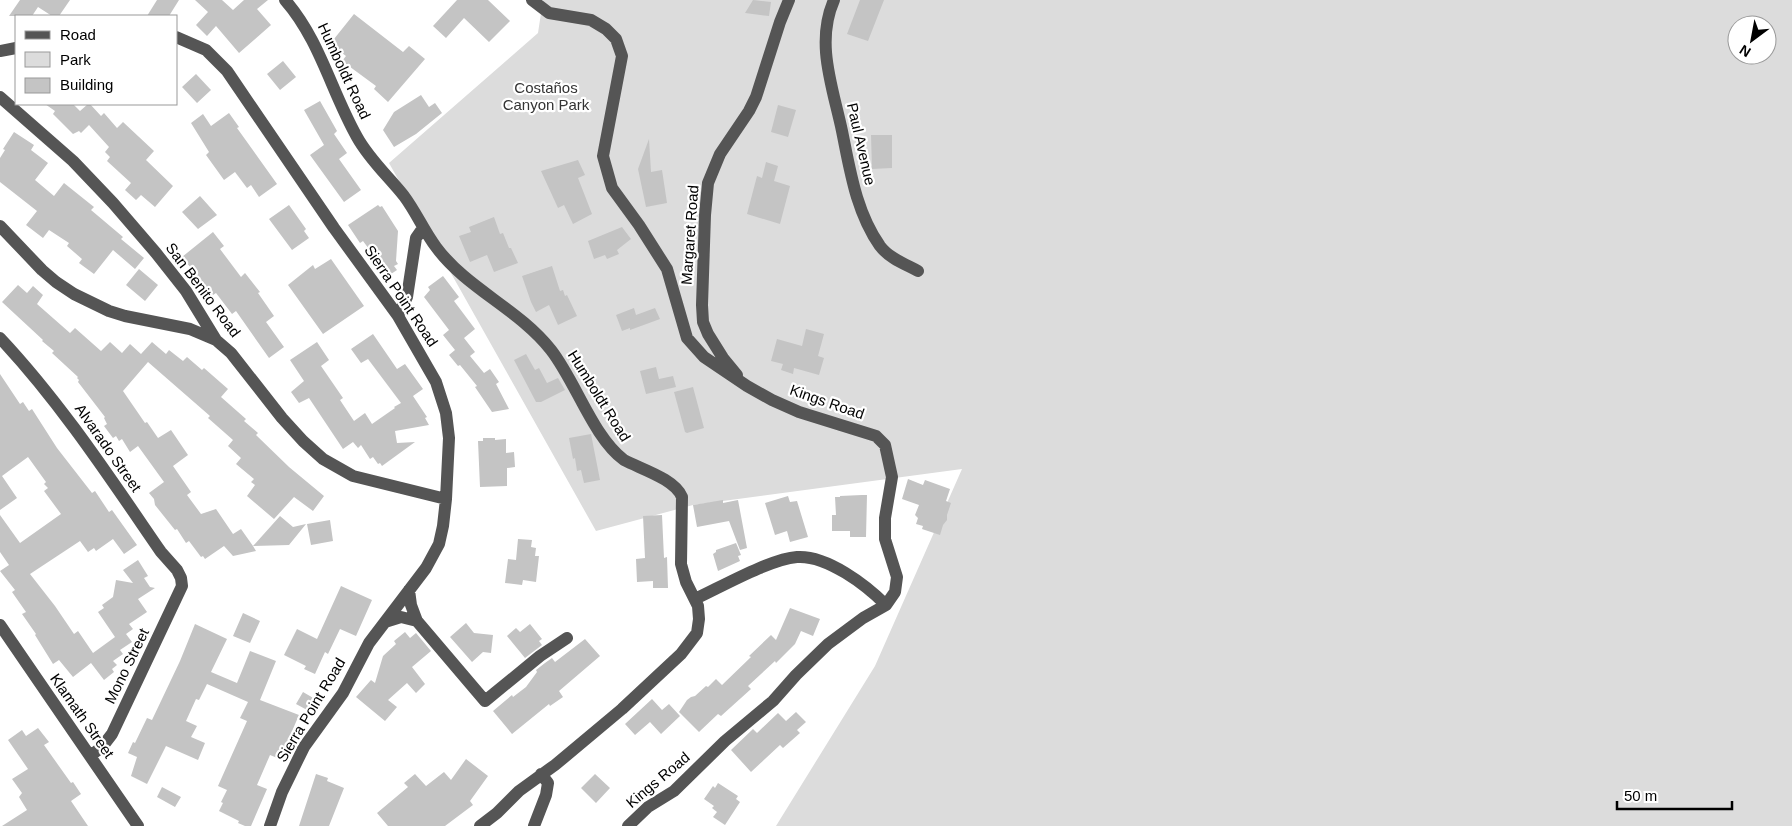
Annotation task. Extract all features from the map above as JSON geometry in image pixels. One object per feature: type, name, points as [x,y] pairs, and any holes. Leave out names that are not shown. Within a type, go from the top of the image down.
[{"type":"street","name":"Humboldt Road","points":[[285,0],[294,10],[310,36],[357,138],[403,196],[437,248],[454,267],[518,319],[551,349],[603,437],[617,455],[667,481],[680,492],[683,505],[681,564],[686,582],[698,606],[698,629],[694,638],[685,650],[622,709],[480,826]]},
{"type":"street","name":"Kings Road","points":[[532,0],[549,13],[592,20],[606,29],[616,39],[622,56],[604,156],[612,188],[667,269],[686,338],[704,357],[747,386],[772,400],[799,412],[876,436],[885,445],[892,477],[885,518],[886,539],[897,578],[895,592],[886,605],[863,618],[828,644],[796,675],[773,701],[725,741],[674,792],[648,807],[628,826]]},
{"type":"street","name":"Margaret Road","points":[[747,386],[722,358],[703,322],[704,235],[708,183],[720,154],[749,111],[756,97],[789,0]]},
{"type":"street","name":"Paul Avenue","points":[[834,0],[828,24],[826,45],[829,79],[858,200],[881,247],[889,254],[918,271]]},
{"type":"street","name":"Sierra Point Road","points":[[178,38],[206,50],[227,71],[334,228],[398,316],[436,382],[444,408],[449,438],[446,500],[439,544],[426,568],[369,643],[343,693],[304,747],[282,792],[270,826]]},
{"type":"street","points":[[0,51],[15,48]]},
{"type":"street","name":"San Benito Road","points":[[0,97],[74,161],[113,203],[186,291],[216,340],[247,372],[292,430],[323,459],[342,471],[364,480],[446,500]]},
{"type":"street","points":[[0,226],[49,276],[74,294],[109,311],[144,321],[190,329],[216,340]]},
{"type":"street","points":[[398,316],[407,297],[416,238],[423,228]]},
{"type":"street","name":"Alvarado Street","points":[[0,338],[40,382],[62,411],[161,552],[177,570],[182,582]]},
{"type":"street","points":[[695,599],[779,562],[799,557],[815,559],[845,573],[867,587],[886,605]]},
{"type":"street","name":"Mono Street","points":[[90,756],[102,747],[112,734],[181,590],[182,582]]},
{"type":"street","points":[[409,590],[411,605],[418,621],[485,701],[540,656],[567,638]]},
{"type":"street","points":[[386,622],[402,617],[418,621]]},
{"type":"street","name":"Klamath Street","points":[[0,625],[138,826]]},
{"type":"street","points":[[534,826],[546,795],[548,783],[541,774]]},
{"type":"green space","name":"Costaños Canyon Park","points":[[543,0],[1792,0],[1792,826],[776,826],[875,666],[962,469],[693,505],[596,531],[389,163],[538,33]]},
{"type":"building","points":[[20,0],[70,0],[60,15],[50,15],[38,7],[33,15],[9,16]]},
{"type":"building","points":[[157,0],[179,0],[170,15],[148,15]]},
{"type":"building","points":[[195,0],[222,0],[233,10],[244,0],[268,0],[257,9],[271,25],[239,53],[216,26],[207,36],[196,25],[208,12]]},
{"type":"building","points":[[457,0],[488,0],[510,21],[489,42],[464,18],[446,38],[433,26]]},
{"type":"building","points":[[753,0],[771,2],[769,16],[745,13]]},
{"type":"building","points":[[860,0],[884,0],[868,41],[847,34]]},
{"type":"building","points":[[354,14],[403,52],[409,46],[425,59],[388,102],[374,89],[376,86],[342,61],[346,56],[330,44]]},
{"type":"building","points":[[283,61],[296,77],[280,90],[267,74]]},
{"type":"building","points":[[196,74],[211,90],[197,103],[182,87]]},
{"type":"building","points":[[421,95],[429,107],[435,103],[442,113],[416,134],[394,147],[383,130],[394,112]]},
{"type":"building","points":[[320,101],[337,131],[334,134],[347,153],[339,159],[361,190],[344,202],[310,155],[324,145],[304,110]]},
{"type":"building","points":[[46,105],[74,105],[80,111],[87,105],[91,105],[101,116],[104,113],[117,128],[123,122],[154,151],[146,160],[173,186],[155,207],[141,195],[136,200],[125,190],[131,183],[107,161],[110,157],[105,152],[109,147],[89,125],[81,133],[79,131],[73,134],[53,114],[55,111]]},
{"type":"building","points":[[778,105],[796,110],[788,137],[771,132]]},
{"type":"building","points":[[229,113],[239,127],[237,128],[277,184],[259,197],[251,185],[247,188],[235,172],[224,180],[206,155],[209,152],[191,123],[203,114],[211,126]]},
{"type":"building","points":[[14,132],[34,145],[31,150],[48,163],[35,180],[54,196],[64,183],[94,207],[91,210],[144,258],[135,269],[113,250],[94,274],[79,263],[82,259],[67,246],[69,243],[49,230],[43,238],[26,225],[37,211],[0,182],[0,158],[5,150],[3,149]]},
{"type":"building","points":[[871,135],[892,135],[892,168],[872,169]]},
{"type":"building","points":[[649,139],[651,172],[662,170],[667,203],[646,207],[638,169]]},
{"type":"building","points":[[578,160],[585,175],[578,178],[592,214],[573,224],[564,205],[558,208],[541,171]]},
{"type":"building","points":[[766,162],[778,166],[774,181],[790,186],[780,224],[747,214],[757,176],[762,178]]},
{"type":"building","points":[[200,196],[217,215],[198,229],[182,212]]},
{"type":"building","points":[[289,205],[306,229],[304,231],[309,238],[292,250],[269,219]]},
{"type":"building","points":[[378,205],[382,206],[398,231],[396,261],[398,264],[394,266],[397,270],[385,278],[382,272],[379,274],[373,264],[378,261],[363,241],[360,243],[348,225]]},
{"type":"building","points":[[494,217],[500,234],[503,233],[518,263],[494,272],[487,255],[470,262],[459,236],[471,232],[469,227]]},
{"type":"building","points":[[622,227],[631,239],[617,250],[619,254],[607,259],[605,255],[594,259],[588,241]]},
{"type":"building","points":[[213,232],[224,246],[220,249],[241,277],[245,273],[260,292],[258,293],[274,316],[266,322],[284,347],[269,358],[236,311],[232,314],[216,293],[213,295],[182,257]]},
{"type":"building","points":[[331,259],[364,306],[323,334],[288,285],[313,265],[315,269]]},
{"type":"building","points":[[552,266],[560,291],[563,290],[565,296],[567,295],[577,316],[558,325],[549,305],[536,312],[522,276]]},
{"type":"building","points":[[139,269],[158,285],[145,301],[126,285]]},
{"type":"building","points":[[443,276],[459,297],[454,301],[475,329],[464,338],[475,352],[470,356],[484,373],[490,369],[499,382],[496,384],[509,409],[492,412],[475,387],[477,386],[449,355],[455,350],[443,335],[449,330],[424,297],[430,290],[428,287]]},
{"type":"building","points":[[18,285],[27,293],[33,286],[43,295],[37,304],[70,333],[75,328],[101,351],[110,342],[122,353],[130,344],[141,354],[152,342],[166,354],[169,350],[183,361],[187,357],[202,370],[204,368],[228,389],[221,397],[246,419],[244,421],[258,433],[256,435],[289,467],[324,496],[313,511],[294,497],[274,519],[247,496],[255,485],[251,482],[254,479],[236,464],[241,458],[228,446],[233,440],[208,418],[210,416],[148,362],[123,391],[158,438],[171,430],[188,455],[173,466],[191,492],[187,495],[201,514],[216,509],[233,534],[241,529],[256,551],[233,556],[224,546],[205,559],[203,556],[201,557],[189,541],[186,543],[177,529],[175,530],[155,505],[154,499],[149,493],[164,482],[138,446],[130,452],[122,439],[119,441],[116,436],[113,438],[104,426],[107,424],[105,417],[78,382],[78,377],[52,353],[54,351],[43,340],[2,302]]},
{"type":"building","points":[[634,308],[636,315],[655,308],[660,319],[622,331],[616,315]]},
{"type":"building","points":[[806,329],[824,334],[818,356],[824,358],[819,375],[794,368],[793,374],[781,370],[783,364],[771,361],[777,339],[802,346]]},
{"type":"building","points":[[373,334],[397,369],[405,364],[423,389],[413,396],[427,417],[425,418],[429,425],[395,431],[397,443],[415,442],[382,466],[373,457],[370,459],[361,445],[358,448],[353,442],[343,449],[309,398],[299,403],[291,392],[304,381],[290,360],[317,342],[329,360],[321,366],[343,398],[340,400],[354,421],[365,413],[372,424],[395,408],[401,403],[368,359],[361,363],[351,349]]},
{"type":"building","points":[[526,354],[535,370],[539,368],[547,383],[558,378],[565,390],[541,402],[536,402],[514,360]]},
{"type":"building","points":[[656,367],[659,379],[673,376],[676,387],[646,394],[640,371]]},
{"type":"building","points":[[0,374],[20,404],[23,402],[29,411],[32,409],[57,448],[92,493],[95,491],[109,512],[112,510],[137,545],[124,554],[113,539],[96,551],[94,548],[88,552],[80,541],[30,574],[74,634],[78,631],[93,653],[115,637],[98,612],[104,608],[102,605],[113,597],[116,580],[133,583],[123,570],[138,560],[148,576],[144,578],[150,587],[155,588],[138,599],[147,612],[129,624],[133,629],[126,634],[132,642],[120,650],[123,654],[113,661],[117,665],[112,669],[114,672],[104,680],[91,663],[73,677],[59,660],[53,664],[22,614],[26,612],[12,592],[15,590],[0,571],[9,565],[0,552],[0,515],[20,543],[61,514],[44,491],[48,488],[44,484],[46,482],[28,457],[2,476],[17,498],[0,510]]},
{"type":"building","points":[[693,387],[704,428],[687,433],[685,432],[674,392]]},
{"type":"building","points":[[591,434],[600,480],[584,483],[581,470],[577,471],[575,458],[573,459],[569,438]]},
{"type":"building","points":[[483,438],[506,439],[506,453],[514,452],[515,467],[507,468],[507,486],[480,487],[478,441],[483,441]]},
{"type":"building","points":[[908,479],[923,485],[925,480],[950,489],[946,501],[951,503],[947,520],[943,525],[940,535],[922,529],[923,526],[916,524],[918,518],[915,515],[919,505],[902,499]]},
{"type":"building","points":[[867,495],[866,537],[850,537],[850,531],[832,531],[832,515],[836,515],[835,497]]},
{"type":"building","points":[[788,496],[790,502],[797,501],[808,537],[790,542],[787,531],[775,535],[765,503]]},
{"type":"building","points":[[723,500],[723,503],[738,500],[747,548],[740,550],[729,521],[697,527],[693,505]]},
{"type":"building","points":[[662,515],[664,558],[667,557],[668,588],[653,588],[653,581],[637,582],[636,559],[645,558],[643,516]]},
{"type":"building","points":[[280,516],[293,527],[306,524],[289,545],[253,546]]},
{"type":"building","points":[[330,520],[333,541],[311,545],[307,524]]},
{"type":"building","points":[[518,539],[532,540],[531,547],[536,548],[535,556],[539,556],[536,582],[523,580],[522,585],[505,583],[508,559],[516,560]]},
{"type":"building","points":[[736,543],[741,555],[738,556],[740,561],[718,571],[713,554],[716,550]]},
{"type":"building","points":[[341,586],[372,600],[356,636],[340,629],[328,654],[325,652],[315,674],[304,669],[306,666],[284,655],[297,629],[317,639]]},
{"type":"building","points":[[790,608],[820,619],[813,636],[801,631],[795,644],[776,663],[775,661],[748,686],[751,689],[721,716],[718,714],[699,732],[679,712],[687,700],[695,696],[706,686],[708,687],[716,679],[722,685],[771,635],[776,640]]},
{"type":"building","points":[[243,613],[260,621],[250,643],[233,636]]},
{"type":"building","points":[[466,623],[474,633],[493,635],[491,653],[483,652],[472,662],[450,637]]},
{"type":"building","points":[[195,624],[227,639],[211,672],[237,683],[250,651],[276,661],[260,700],[299,715],[280,759],[270,755],[257,785],[267,789],[251,826],[238,823],[239,821],[219,811],[227,790],[218,786],[247,721],[240,718],[248,702],[207,684],[199,700],[196,699],[186,721],[197,726],[191,737],[205,743],[198,760],[166,746],[147,784],[131,776],[137,757],[128,753],[147,718],[152,720]]},
{"type":"building","points":[[530,624],[542,639],[539,641],[542,645],[525,658],[507,636],[516,628],[520,632]]},
{"type":"building","points":[[405,632],[410,638],[416,633],[431,651],[412,667],[425,684],[416,693],[407,683],[388,700],[397,707],[385,721],[356,697],[371,680],[375,683],[383,656],[396,644],[394,641]]},
{"type":"building","points":[[585,639],[600,656],[559,691],[563,697],[550,706],[549,704],[512,734],[493,711],[512,695],[513,697],[526,687],[537,672],[536,670],[552,658],[555,662]]},
{"type":"building","points":[[303,692],[315,699],[309,711],[296,704]]},
{"type":"building","points":[[652,699],[662,710],[669,704],[680,716],[661,734],[650,722],[635,735],[625,724]]},
{"type":"building","points":[[796,712],[806,722],[797,730],[800,733],[783,748],[780,745],[751,772],[731,750],[753,729],[757,733],[778,713],[786,721]]},
{"type":"building","points":[[38,728],[49,742],[44,745],[81,794],[71,801],[88,826],[2,826],[27,810],[19,797],[22,793],[12,779],[28,769],[8,740],[22,730],[26,736]]},
{"type":"building","points":[[466,759],[488,776],[470,801],[473,805],[445,826],[388,826],[377,813],[408,787],[404,783],[415,774],[426,786],[444,772],[451,780]]},
{"type":"building","points":[[316,774],[328,778],[327,781],[344,788],[329,826],[299,826]]},
{"type":"building","points":[[595,774],[610,788],[596,803],[581,788]]},
{"type":"building","points":[[718,783],[738,796],[736,799],[740,802],[725,825],[713,817],[717,812],[712,808],[714,806],[704,799],[713,786],[715,788]]},
{"type":"building","points":[[162,787],[181,797],[175,807],[157,797]]}]
